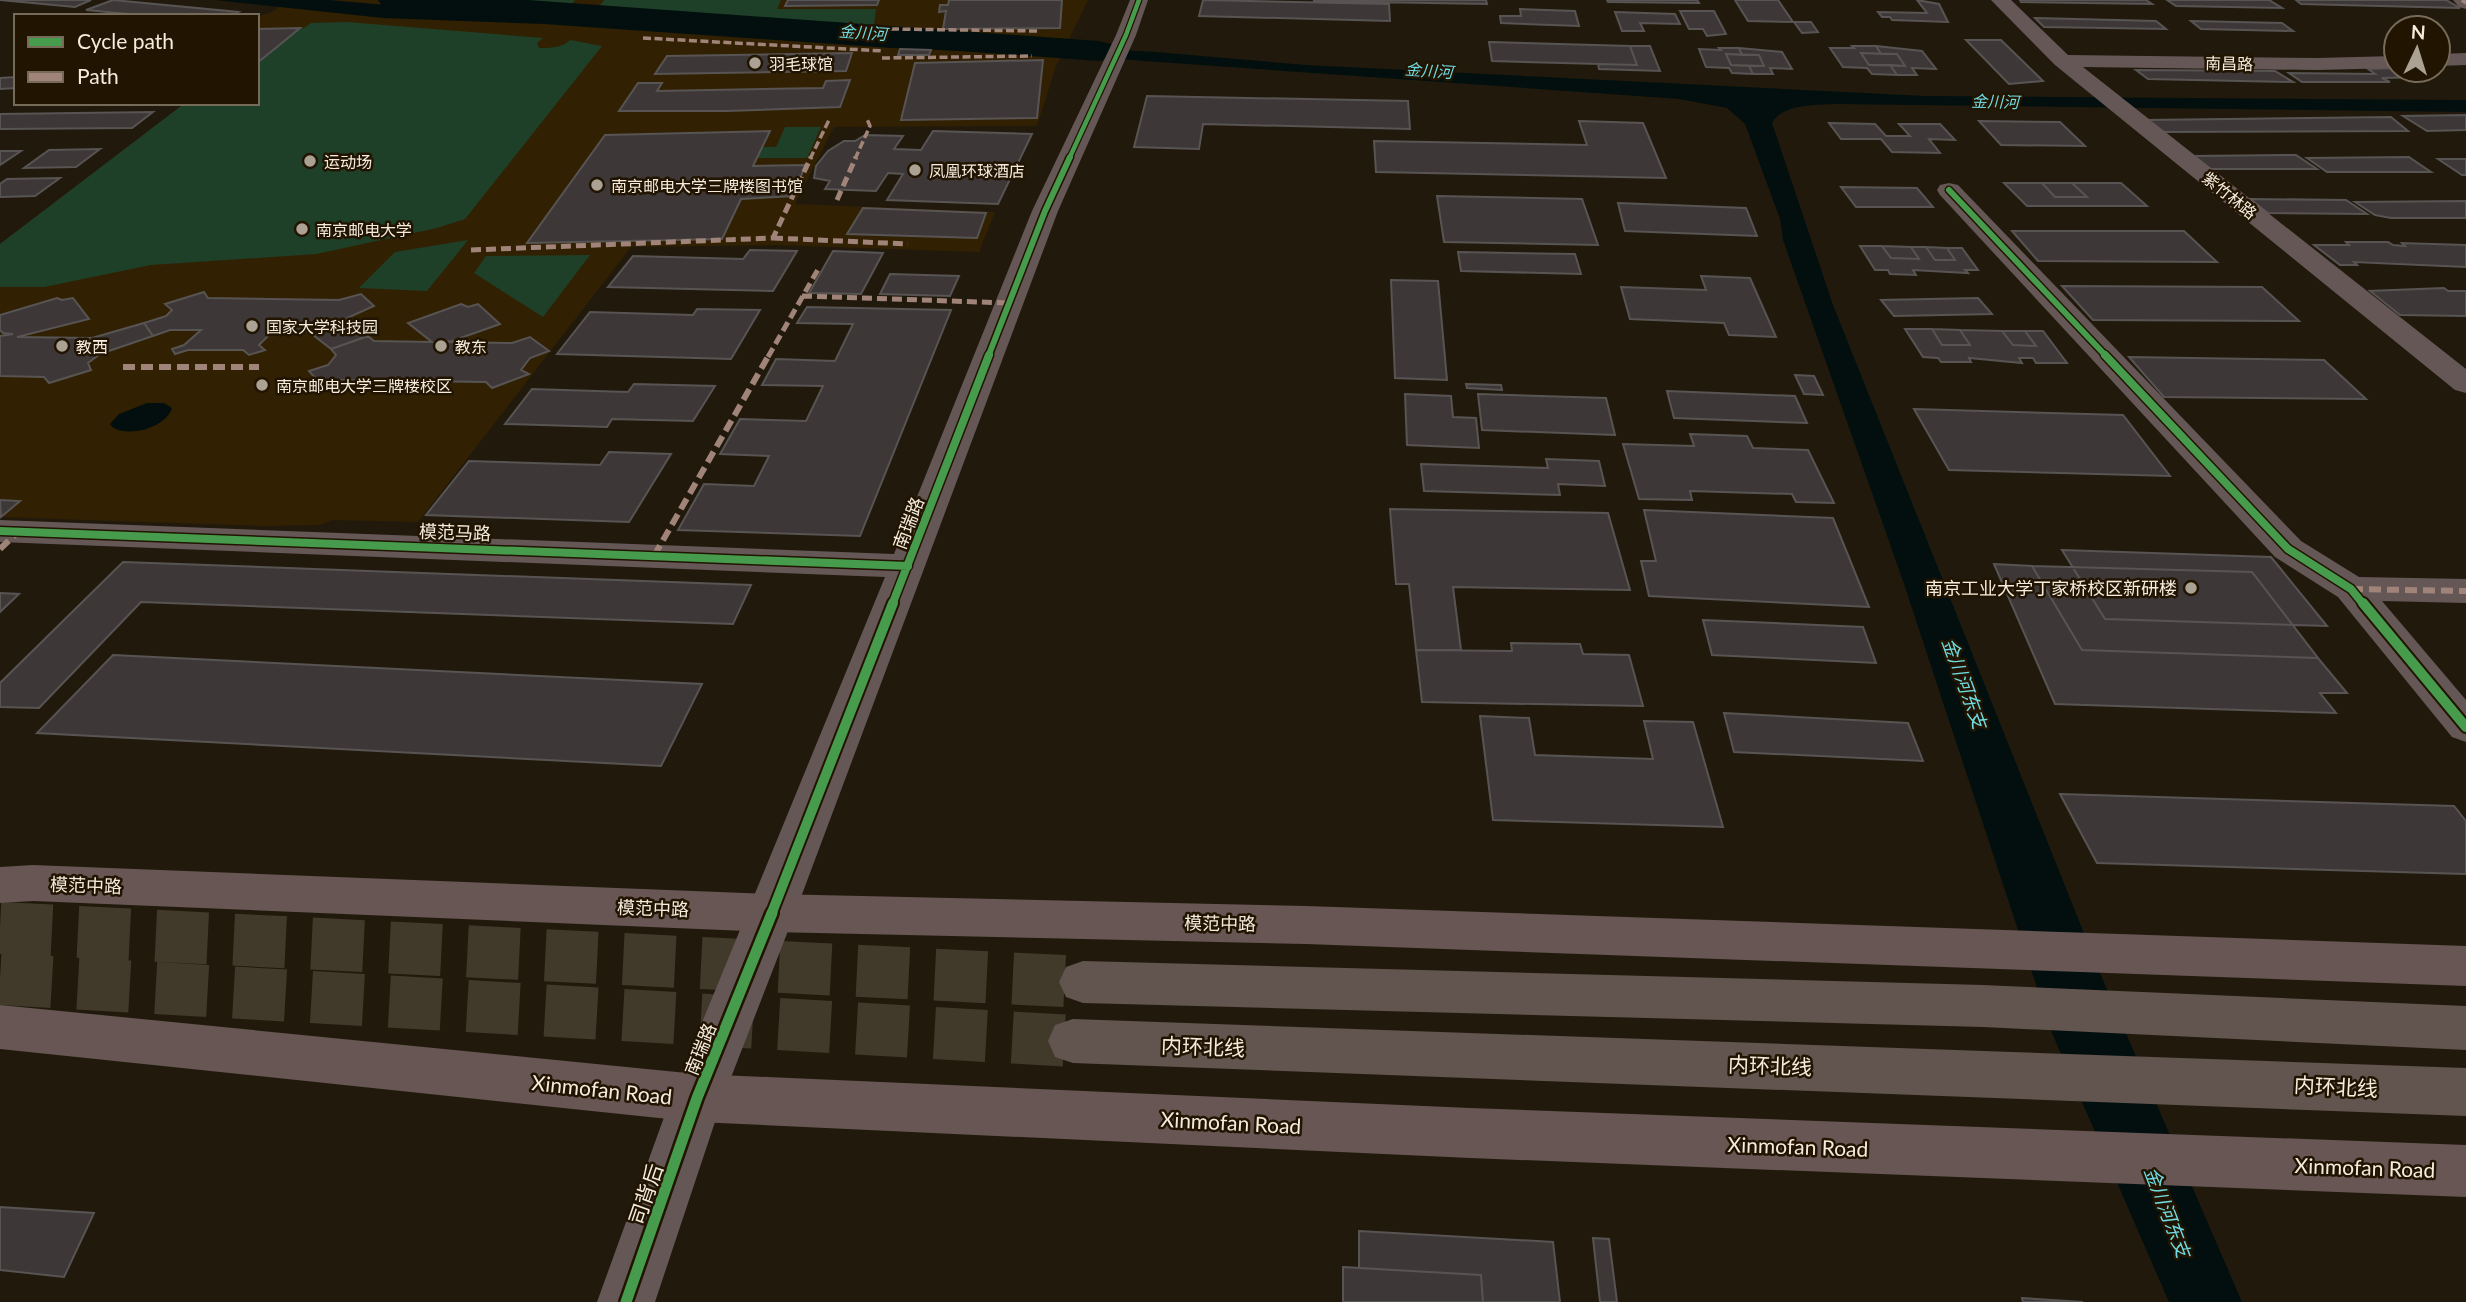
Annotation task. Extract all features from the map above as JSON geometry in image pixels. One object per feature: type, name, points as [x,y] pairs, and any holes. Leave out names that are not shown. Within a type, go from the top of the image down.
[{"type":"highway","points":[[1083,982],[1983,1006],[2461,1027]]},
{"type":"highway","name":"内环北线","points":[[1073,1041],[2466,1092]]},
{"type":"highway","points":[[2322,1085],[2466,1104]]},
{"type":"main road","name":"模范中路","points":[[0,885],[33,883],[772,914],[1306,925],[2466,966]]},
{"type":"main road","name":"Xinmofan Road","points":[[0,1027],[697,1098],[2466,1171]]},
{"type":"street","name":"南瑞路","points":[[697,1098],[772,914],[1051,195],[1126,36],[1139,0]]},
{"type":"street","name":"紫竹林路","points":[[2000,0],[2065,63],[2466,384]]},
{"type":"street","name":"南昌路","points":[[2065,63],[2382,62]]},
{"type":"street","points":[[1949,190],[2288,549],[2351,589],[2466,727]]},
{"type":"street","name":"模范马路","points":[[0,531],[908,565]]},
{"type":"street","points":[[2351,589],[2466,591]]},
{"type":"street","name":"司背后","points":[[626,1302],[697,1098]]},
{"type":"shaded area","name":"南京邮电大学三牌楼校区","points":[[289,0],[1088,0],[1056,66],[1037,126],[834,127],[795,204],[995,212],[979,252],[774,245],[631,247],[418,522],[332,520],[321,525],[266,526],[0,517],[0,244],[182,105],[259,105],[259,16],[272,12]]},
{"type":"green space","points":[[391,0],[575,0],[562,16]]},
{"type":"green space","points":[[604,0],[781,0],[777,9],[876,9],[873,33],[592,16]]},
{"type":"green space","name":"运动场","points":[[347,22],[543,38],[537,43],[539,48],[560,46],[570,40],[602,46],[465,219],[437,228],[316,254],[151,265],[44,287],[0,287],[0,244],[182,105],[259,105],[259,29],[304,28],[311,23]]},
{"type":"green space","points":[[785,127],[821,127],[807,158],[757,158],[763,147],[776,147]]},
{"type":"green space","points":[[468,240],[427,291],[359,288],[395,252]]},
{"type":"green space","points":[[590,255],[543,317],[474,273],[486,256]]},
{"type":"water","name":"金川河东支","points":[[215,0],[329,0],[523,17],[1155,52],[1306,65],[1925,96],[2466,100],[2466,112],[1835,104],[1791,109],[1783,112],[1772,123],[1833,305],[2097,966],[2242,1302],[2169,1302],[2052,1033],[1903,581],[1783,240],[1780,219],[1745,124],[1727,108],[1679,99],[1060,55],[891,48],[544,24],[383,18]]},
{"type":"water","points":[[147,403],[164,403],[172,408],[162,421],[146,429],[119,430],[110,424],[119,414]]},
{"type":"building","points":[[0,0],[91,0],[75,7]]},
{"type":"building","points":[[113,0],[238,12],[129,14],[86,10]]},
{"type":"building","points":[[788,0],[879,0],[877,5],[785,6]]},
{"type":"building","points":[[949,0],[1062,0],[1060,28],[943,29],[946,11],[939,12],[940,5],[948,5]]},
{"type":"building","points":[[1203,0],[1389,4],[1390,21],[1199,16]]},
{"type":"building","points":[[1314,0],[1486,0],[1487,4],[1314,1]]},
{"type":"building","points":[[1607,0],[1697,0],[1699,3],[1608,2]]},
{"type":"building","points":[[1735,0],[1778,0],[1793,22],[1748,21]]},
{"type":"building","points":[[1917,0],[1939,4],[1948,22],[1892,20],[1890,17],[1882,17],[1878,12],[1927,13]]},
{"type":"building","points":[[2020,0],[2146,0],[2152,4],[2021,2]]},
{"type":"building","points":[[2167,0],[2269,0],[2282,8],[2176,6]]},
{"type":"building","points":[[2296,0],[2446,0],[2460,8],[2301,4]]},
{"type":"building","points":[[1520,9],[1575,11],[1579,26],[1501,23],[1500,16],[1521,16]]},
{"type":"building","points":[[1680,11],[1714,11],[1726,34],[1707,36],[1703,29],[1689,29]]},
{"type":"building","points":[[1615,12],[1675,14],[1680,24],[1640,23],[1644,31],[1622,31]]},
{"type":"building","points":[[2035,18],[2156,21],[2166,29],[2044,27]]},
{"type":"building","points":[[2191,21],[2282,23],[2293,31],[2201,29]]},
{"type":"building","points":[[1794,22],[1811,22],[1818,32],[1802,33]]},
{"type":"building","points":[[300,28],[259,61],[259,29]]},
{"type":"building","points":[[1966,40],[2001,40],[2043,81],[2009,84]]},
{"type":"building","points":[[1489,42],[1630,46],[1637,65],[1492,61]]},
{"type":"building","points":[[1630,46],[1650,46],[1660,71],[1599,69],[1598,64],[1637,65]]},
{"type":"building","points":[[1852,46],[1876,46],[1881,54],[1861,53],[1869,65],[1890,65],[1897,75],[1872,74],[1867,68],[1843,67],[1830,48],[1854,48]]},
{"type":"building","points":[[1876,46],[1922,51],[1936,69],[1912,68],[1917,75],[1897,75],[1890,65],[1905,66],[1897,54],[1881,54]]},
{"type":"building","points":[[1719,48],[1739,48],[1742,55],[1726,54],[1731,65],[1749,66],[1753,74],[1732,73],[1729,68],[1706,67],[1699,49],[1721,50]]},
{"type":"building","points":[[1739,48],[1782,52],[1792,69],[1770,68],[1773,74],[1753,74],[1749,66],[1764,66],[1759,55],[1742,55]]},
{"type":"building","points":[[900,49],[931,50],[929,55],[898,55]]},
{"type":"building","name":"羽毛球馆","points":[[852,53],[846,71],[655,74],[667,56]]},
{"type":"building","points":[[1861,53],[1897,54],[1905,66],[1869,65]]},
{"type":"building","points":[[1726,54],[1759,55],[1764,66],[1731,65]]},
{"type":"building","points":[[1043,60],[1037,118],[901,120],[915,63]]},
{"type":"building","points":[[2382,68],[2382,82],[2302,82],[2289,73],[2375,74],[2368,69]]},
{"type":"building","points":[[2136,70],[2275,71],[2293,82],[2148,79]]},
{"type":"building","points":[[14,77],[14,88],[0,89],[0,78]]},
{"type":"building","points":[[850,80],[840,107],[619,111],[638,83],[662,83],[657,91],[823,88],[826,81]]},
{"type":"building","points":[[1147,96],[1408,101],[1410,129],[1203,124],[1199,149],[1134,147]]},
{"type":"building","points":[[153,112],[132,128],[0,129],[0,114]]},
{"type":"building","points":[[2466,115],[2466,130],[2427,131],[2403,116]]},
{"type":"building","points":[[2391,117],[2408,131],[2163,132],[2147,120]]},
{"type":"building","points":[[1579,121],[1643,123],[1666,178],[1376,172],[1374,141],[1587,145]]},
{"type":"building","points":[[1979,121],[2060,122],[2085,146],[2001,145]]},
{"type":"building","points":[[1829,123],[1875,124],[1886,136],[1910,136],[1899,124],[1940,124],[1955,140],[1929,139],[1940,153],[1892,152],[1881,139],[1841,139]]},
{"type":"building","points":[[770,131],[753,166],[805,165],[794,196],[741,199],[722,239],[527,243],[605,135]]},
{"type":"building","name":"凤凰环球酒店","points":[[933,131],[1032,134],[998,204],[887,200],[903,174],[888,173],[876,191],[825,189],[830,181],[814,178],[816,166],[828,151],[844,141],[855,141],[865,135],[903,136],[894,149],[921,150]]},
{"type":"building","points":[[100,149],[76,167],[24,168],[49,150]]},
{"type":"building","points":[[0,151],[21,151],[0,165]]},
{"type":"building","points":[[2296,155],[2317,169],[2210,169],[2193,156]]},
{"type":"building","points":[[2409,157],[2431,172],[2327,172],[2307,158]]},
{"type":"building","points":[[2438,159],[2466,159],[2466,175],[2462,175]]},
{"type":"building","points":[[60,178],[35,196],[0,197],[0,184],[7,179]]},
{"type":"building","points":[[2004,183],[2042,183],[2055,197],[2087,197],[2072,183],[2121,183],[2147,206],[2027,206]]},
{"type":"building","points":[[2042,183],[2072,183],[2087,197],[2055,197]]},
{"type":"building","points":[[1841,187],[1917,188],[1933,207],[1856,207]]},
{"type":"building","points":[[1437,196],[1582,199],[1598,245],[1444,242]]},
{"type":"building","points":[[2250,199],[2346,200],[2367,214],[2268,213]]},
{"type":"building","points":[[2466,201],[2466,218],[2391,218],[2375,215],[2355,202]]},
{"type":"building","points":[[1618,203],[1746,208],[1757,236],[1625,231]]},
{"type":"building","points":[[863,208],[986,213],[977,238],[847,234]]},
{"type":"building","points":[[2012,231],[2184,231],[2217,262],[2038,261]]},
{"type":"building","points":[[2346,242],[2388,242],[2405,246],[2402,243],[2466,245],[2466,267],[2354,262],[2357,265],[2340,265],[2314,245],[2349,245]]},
{"type":"building","points":[[1860,246],[1882,246],[1891,258],[1919,259],[1911,247],[1926,247],[1935,260],[1955,260],[1947,248],[1962,248],[1978,270],[1965,270],[1968,273],[1913,270],[1916,275],[1890,274],[1888,270],[1875,270]]},
{"type":"building","points":[[1882,246],[1911,247],[1919,259],[1891,258]]},
{"type":"building","points":[[1926,247],[1947,248],[1955,260],[1935,260]]},
{"type":"building","points":[[750,250],[797,251],[773,291],[608,287],[633,256],[743,259]]},
{"type":"building","points":[[833,251],[883,253],[861,294],[809,293]]},
{"type":"building","points":[[1458,252],[1575,254],[1581,274],[1461,271]]},
{"type":"building","points":[[890,274],[959,276],[950,296],[880,294]]},
{"type":"building","points":[[1701,276],[1750,278],[1776,337],[1729,335],[1724,323],[1630,319],[1621,287],[1706,290]]},
{"type":"building","points":[[1391,280],[1438,281],[1447,380],[1395,378]]},
{"type":"building","points":[[2062,286],[2262,287],[2299,321],[2093,320]]},
{"type":"building","points":[[2444,288],[2448,291],[2466,291],[2466,316],[2400,315],[2370,291]]},
{"type":"building","name":"国家大学科技园","points":[[204,292],[208,298],[339,300],[361,294],[374,306],[347,318],[368,336],[331,349],[309,332],[273,331],[259,345],[265,350],[249,355],[243,350],[188,350],[175,354],[172,349],[184,345],[201,330],[170,330],[153,336],[144,323],[166,316],[172,310],[165,304]]},
{"type":"building","name":"教西","points":[[57,298],[73,298],[89,319],[17,337],[92,338],[144,323],[153,336],[100,354],[88,363],[91,370],[49,383],[44,377],[0,376],[0,336],[13,334],[0,330],[0,315]]},
{"type":"building","points":[[1978,298],[1992,314],[1894,316],[1881,300]]},
{"type":"building","name":"教东","points":[[461,304],[468,307],[478,304],[500,324],[452,341],[440,342],[512,343],[530,337],[549,351],[530,358],[521,370],[529,374],[492,388],[486,382],[337,380],[322,386],[309,371],[328,365],[336,355],[331,349],[368,336],[374,341],[432,342],[408,323]]},
{"type":"building","points":[[807,307],[951,310],[860,536],[678,530],[704,484],[754,486],[769,456],[720,454],[740,419],[806,421],[823,386],[762,385],[776,359],[835,361],[853,324],[797,323]]},
{"type":"building","points":[[697,309],[760,310],[731,359],[557,354],[590,312],[693,315]]},
{"type":"building","points":[[1905,329],[1932,329],[1942,345],[1970,345],[1960,330],[2002,331],[2013,345],[2036,346],[2025,331],[2043,331],[2067,363],[2036,363],[2033,358],[2019,358],[2022,363],[1969,358],[1971,362],[1941,362],[1938,358],[1923,357]]},
{"type":"building","points":[[1932,329],[1960,330],[1970,345],[1942,345]]},
{"type":"building","points":[[2002,331],[2025,331],[2036,346],[2013,345]]},
{"type":"building","points":[[2129,357],[2324,360],[2366,399],[2164,397]]},
{"type":"building","points":[[1795,375],[1814,376],[1823,395],[1804,394]]},
{"type":"building","points":[[634,384],[715,386],[693,421],[612,419],[607,427],[505,424],[532,389],[628,392]]},
{"type":"building","points":[[1466,384],[1501,385],[1502,390],[1467,388]]},
{"type":"building","points":[[1667,391],[1795,396],[1807,423],[1674,418]]},
{"type":"building","points":[[1405,394],[1451,396],[1453,417],[1476,418],[1479,448],[1407,445]]},
{"type":"building","points":[[1478,394],[1606,398],[1615,435],[1482,430]]},
{"type":"building","points":[[1914,409],[2123,415],[2170,476],[1949,470]]},
{"type":"building","points":[[1690,434],[1747,436],[1753,448],[1808,450],[1834,503],[1796,502],[1792,494],[1690,491],[1692,500],[1639,499],[1623,444],[1694,446]]},
{"type":"building","points":[[609,452],[671,454],[629,522],[426,515],[469,461],[600,465]]},
{"type":"building","points":[[1546,459],[1599,461],[1605,486],[1558,484],[1560,495],[1424,491],[1421,464],[1548,468]]},
{"type":"building","points":[[0,500],[20,501],[1,517]]},
{"type":"building","points":[[1390,509],[1608,513],[1630,590],[1453,587],[1461,650],[1416,650],[1409,584],[1396,584]]},
{"type":"building","points":[[1644,510],[1833,518],[1869,607],[1649,596],[1641,561],[1656,561]]},
{"type":"building","name":"南京工业大学丁家桥校区新研楼","points":[[2062,550],[2271,557],[2327,626],[2105,619]]},
{"type":"building","points":[[123,562],[751,585],[733,624],[141,602],[39,708],[0,707],[0,683]]},
{"type":"building","points":[[1994,564],[2032,566],[2082,650],[2318,658],[2347,693],[2320,693],[2336,713],[2055,704]]},
{"type":"building","points":[[2032,566],[2252,572],[2318,658],[2082,650]]},
{"type":"building","points":[[0,593],[19,594],[0,612]]},
{"type":"building","points":[[1703,620],[1863,627],[1876,663],[1712,655]]},
{"type":"building","points":[[1511,643],[1580,644],[1583,654],[1629,655],[1643,706],[1422,702],[1416,650],[1512,651]]},
{"type":"building","points":[[113,655],[702,684],[661,766],[37,733]]},
{"type":"building","points":[[1724,713],[1908,723],[1923,761],[1734,752]]},
{"type":"building","points":[[1480,716],[1529,718],[1535,755],[1653,759],[1644,721],[1693,722],[1723,827],[1493,820]]},
{"type":"building","points":[[2060,794],[2454,806],[2466,821],[2466,874],[2097,863]]},
{"type":"building","points":[[0,1207],[94,1213],[64,1277],[0,1270]]},
{"type":"building","points":[[1359,1231],[1553,1242],[1560,1302],[1483,1302],[1481,1275],[1359,1268]]},
{"type":"building","points":[[1593,1238],[1609,1239],[1617,1302],[1600,1302]]},
{"type":"building","points":[[1343,1267],[1481,1275],[1483,1302],[1343,1302]]},
{"type":"building","points":[[2022,1298],[2083,1302],[2023,1302]]},
{"type":"waterway","name":"金川河","points":[[394,0],[1099,51]]},
{"type":"tunnel","points":[[0,928],[1083,982]]},
{"type":"tunnel","points":[[0,979],[1073,1041]]},
{"type":"marked path","points":[[2462,0],[2466,3]]},
{"type":"marked path","points":[[891,29],[1038,31]]},
{"type":"marked path","points":[[643,38],[884,51]]},
{"type":"marked path","points":[[882,58],[1032,56]]},
{"type":"marked path","points":[[837,200],[870,126],[867,119]]},
{"type":"marked path","points":[[471,250],[773,238],[829,120]]},
{"type":"marked path","points":[[773,238],[908,244]]},
{"type":"marked path","points":[[654,556],[820,266]]},
{"type":"marked path","points":[[802,296],[1010,303]]},
{"type":"marked path","points":[[123,367],[259,367]]},
{"type":"marked path","points":[[0,549],[19,531]]},
{"type":"marked path","points":[[2351,589],[2466,591]]},
{"type":"cycle path","points":[[626,1302],[697,1098],[772,913],[1045,211],[1126,35],[1139,0]]},
{"type":"cycle path","points":[[1949,190],[2288,549],[2351,589],[2466,727]]},
{"type":"cycle path","points":[[0,531],[908,566]]},
{"type":"place","name":"羽毛球馆","points":[[755,63]]},
{"type":"place","name":"运动场","points":[[310,161]]},
{"type":"place","name":"凤凰环球酒店","points":[[915,170]]},
{"type":"place","name":"南京邮电大学三牌楼图书馆","points":[[597,185]]},
{"type":"place","name":"南京邮电大学","points":[[302,229]]},
{"type":"place","name":"国家大学科技园","points":[[252,326]]},
{"type":"place","name":"教西","points":[[62,346]]},
{"type":"place","name":"教东","points":[[441,346]]},
{"type":"place","name":"南京邮电大学三牌楼校区","points":[[262,385]]},
{"type":"place","name":"南京工业大学丁家桥校区新研楼","points":[[2191,588]]}]
